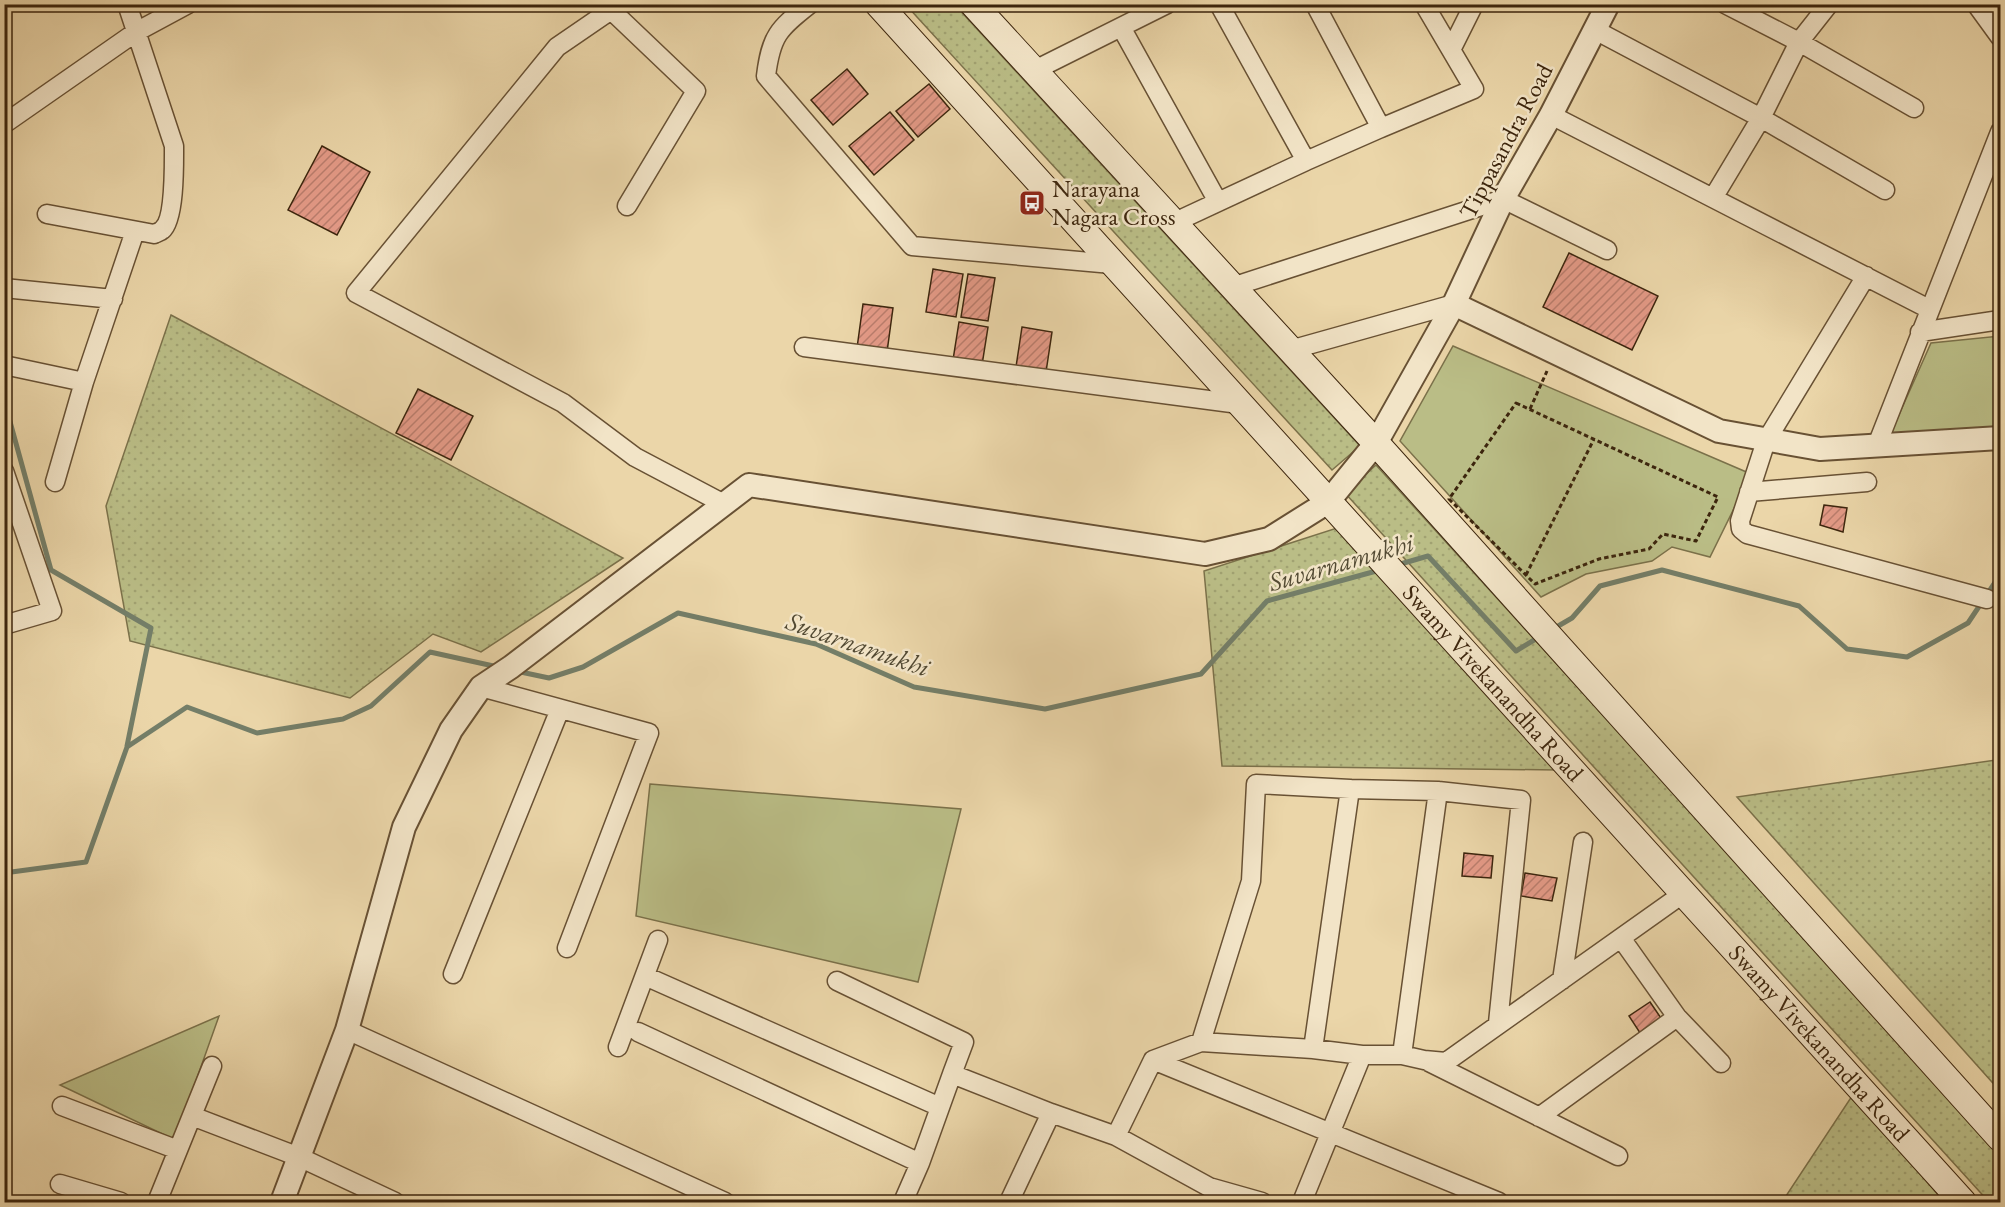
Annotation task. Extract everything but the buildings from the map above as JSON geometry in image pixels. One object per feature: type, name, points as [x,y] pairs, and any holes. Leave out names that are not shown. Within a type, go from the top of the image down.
[{"type":"main road","name":"Swamy Vivekanandha Road","points":[[878,4],[1963,1203]]},
{"type":"main road","points":[[973,4],[1376,443],[2001,1138]]},
{"type":"street","points":[[47,214],[154,234],[164,230],[169,219],[174,146],[127,4]]},
{"type":"street","points":[[4,124],[136,32],[188,4]]},
{"type":"street","points":[[810,4],[778,32],[769,52],[766,76],[912,246],[1112,264]]},
{"type":"street","points":[[1034,71],[1167,4]]},
{"type":"street","points":[[1219,4],[1306,161]]},
{"type":"street","points":[[1315,4],[1381,128]]},
{"type":"street","points":[[1173,223],[1306,161],[1474,89],[1424,4]]},
{"type":"street","points":[[1451,50],[1474,4]]},
{"type":"street","name":"Tippasandra Road","points":[[481,687],[749,485],[1205,554],[1269,539],[1328,502],[1376,443],[1454,304],[1503,199],[1551,115],[1608,4]]},
{"type":"street","points":[[1725,4],[1799,42],[1914,108]]},
{"type":"street","points":[[1713,198],[1761,118],[1799,42],[1829,4]]},
{"type":"street","points":[[1976,4],[2001,37]]},
{"type":"street","points":[[627,206],[696,91],[611,10],[557,47],[356,293],[563,403],[635,457],[724,504]]},
{"type":"street","points":[[1121,27],[1218,202]]},
{"type":"street","points":[[1595,30],[1761,118],[1885,189]]},
{"type":"street","points":[[1551,115],[1929,309]]},
{"type":"street","points":[[1877,446],[1929,309],[2001,132]]},
{"type":"street","points":[[1232,287],[1503,199],[1607,250]]},
{"type":"street","points":[[55,482],[84,382],[135,231]]},
{"type":"street","points":[[1866,276],[1766,441],[1740,521],[1741,530],[1747,534],[1987,599]]},
{"type":"street","points":[[4,288],[114,298]]},
{"type":"street","points":[[1290,350],[1454,304],[1719,431],[1820,449],[2001,438]]},
{"type":"street","points":[[1920,332],[2001,320]]},
{"type":"street","points":[[804,347],[1239,404]]},
{"type":"street","points":[[4,365],[84,382]]},
{"type":"street","points":[[4,471],[52,611],[4,625]]},
{"type":"street","points":[[1749,492],[1867,482]]},
{"type":"street","points":[[282,1203],[347,1030],[404,827],[451,730],[481,687],[649,733],[567,948]]},
{"type":"street","points":[[453,974],[560,709]]},
{"type":"street","points":[[1201,1042],[1251,881],[1256,784],[1438,791],[1521,800],[1498,1023]]},
{"type":"street","points":[[1313,1049],[1350,789]]},
{"type":"street","points":[[1402,1055],[1438,791]]},
{"type":"street","points":[[1562,980],[1584,842]]},
{"type":"street","points":[[1116,1136],[1153,1060],[1201,1042],[1313,1049],[1362,1055],[1402,1055],[1446,1062],[1684,893]]},
{"type":"street","points":[[1621,938],[1677,1017],[1720,1063]]},
{"type":"street","points":[[618,1047],[658,940]]},
{"type":"street","points":[[645,976],[940,1107]]},
{"type":"street","points":[[837,981],[964,1042],[903,1203]]},
{"type":"street","points":[[1539,1117],[1677,1017]]},
{"type":"street","points":[[347,1030],[725,1203]]},
{"type":"street","points":[[638,1032],[920,1163]]},
{"type":"street","points":[[1302,1203],[1362,1055]]},
{"type":"street","points":[[1153,1060],[1499,1203]]},
{"type":"street","points":[[1424,1060],[1618,1156]]},
{"type":"street","points":[[157,1203],[212,1066]]},
{"type":"street","points":[[952,1074],[1116,1136],[1206,1195],[1262,1203]]},
{"type":"street","points":[[62,1106],[178,1150]]},
{"type":"street","points":[[1008,1203],[1051,1113]]},
{"type":"street","points":[[192,1116],[299,1157],[395,1203]]},
{"type":"street","points":[[60,1184],[121,1203]]},
{"type":"path","points":[[1530,409],[1554,353]]},
{"type":"path","points":[[1449,499],[1516,402],[1718,497],[1696,541],[1663,534],[1649,549],[1599,559],[1535,584]]},
{"type":"path","points":[[1526,575],[1594,439]]},
{"type":"green space","points":[[906,5],[955,5],[1360,446],[1332,470]]},
{"type":"green space","points":[[171,315],[623,558],[481,652],[433,634],[350,698],[130,641],[106,506]]},
{"type":"green space","points":[[2000,336],[2000,432],[1885,446],[1931,343]]},
{"type":"green space","points":[[1453,346],[1751,474],[1710,557],[1672,547],[1652,561],[1586,574],[1541,597],[1400,441]]},
{"type":"green space","points":[[1376,465],[2000,1152],[2000,1202],[1989,1202],[1345,493]]},
{"type":"green space","points":[[1340,527],[1557,770],[1222,766],[1204,571]]},
{"type":"green space","points":[[1996,760],[2000,764],[2000,1091],[1737,797]]},
{"type":"green space","points":[[650,784],[961,809],[918,982],[636,916]]},
{"type":"green space","points":[[219,1016],[175,1140],[60,1085]]},
{"type":"green space","points":[[1854,1093],[1944,1202],[1782,1202]]},
{"type":"waterway","points":[[4,154],[9,192],[4,198]]},
{"type":"waterway","points":[[4,400],[51,570],[151,628],[127,746]]},
{"type":"waterway","name":"Suvarnamukhi","points":[[1397,565],[1428,556],[1516,651],[1539,637]]},
{"type":"waterway","name":"Suvarnamukhi","points":[[516,671],[549,678],[583,667],[678,613],[816,644],[914,687],[1045,709],[1201,674],[1267,601],[1380,570]]},
{"type":"waterway","name":"Suvarnamukhi","points":[[1553,629],[1572,618],[1600,586],[1662,570],[1799,606],[1847,649],[1907,657],[1968,623],[2000,575]]},
{"type":"waterway","name":"Suvarnamukhi","points":[[4,873],[86,862],[127,747],[187,707],[257,733],[343,719],[371,706],[430,652],[498,667]]},
{"type":"place","name":"Narayana Nagara Cross","points":[[1032,203]]}]
